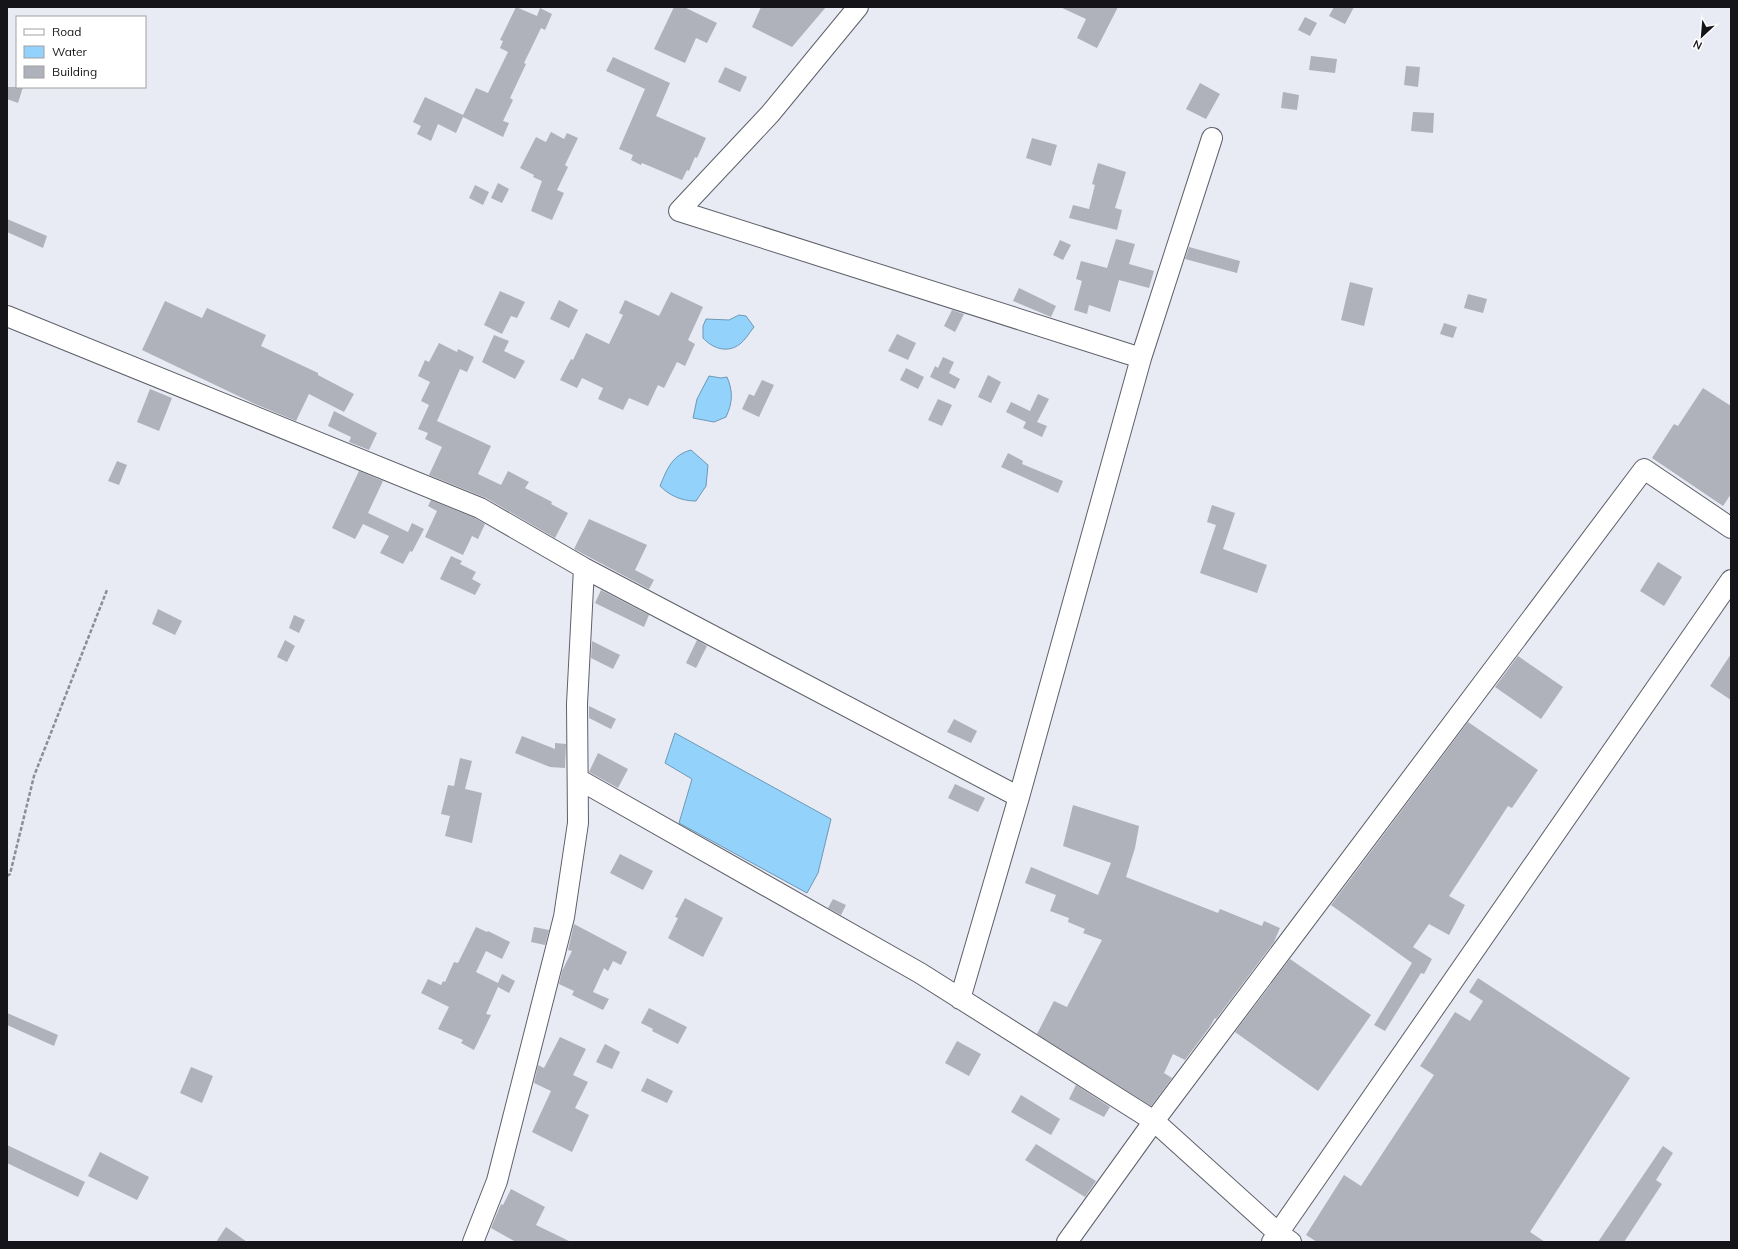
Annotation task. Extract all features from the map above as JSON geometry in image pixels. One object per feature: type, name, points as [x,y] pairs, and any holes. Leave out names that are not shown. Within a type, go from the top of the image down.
[{"type":"street","points":[[858,7],[770,114],[679,211],[1141,358]]},
{"type":"street","points":[[960,999],[1019,797],[1141,358],[1212,138]]},
{"type":"street","points":[[7,316],[480,508],[584,568],[1019,797]]},
{"type":"street","points":[[1067,1242],[1154,1121],[1644,469],[1731,528]]},
{"type":"street","points":[[473,1242],[497,1181],[564,917],[578,823],[577,704],[584,568]]},
{"type":"street","points":[[578,779],[920,973],[1154,1121],[1280,1239],[1731,580]]},
{"type":"path","points":[[7,876],[10,874],[34,776],[107,590]]},
{"type":"water","points":[[739,315],[746,316],[754,327],[740,344],[730,349],[725,349],[711,345],[703,338],[703,326],[706,319],[729,320]]},
{"type":"water","points":[[709,376],[721,378],[727,377],[731,392],[730,406],[726,417],[714,422],[693,418],[697,399]]},
{"type":"water","points":[[691,450],[708,465],[706,486],[696,501],[676,497],[668,493],[660,486],[668,468],[675,459],[684,452]]},
{"type":"water","points":[[675,733],[831,819],[818,873],[807,893],[679,823],[692,779],[665,763]]},
{"type":"building","points":[[516,7],[537,16],[540,8],[552,14],[545,30],[541,28],[524,63],[526,64],[510,98],[513,100],[503,121],[509,123],[503,137],[463,117],[456,133],[438,124],[431,141],[417,134],[421,126],[413,122],[425,97],[463,115],[476,88],[488,93],[508,52],[500,48],[503,41],[500,40]]},
{"type":"building","points":[[674,7],[684,7],[717,23],[707,43],[696,38],[685,63],[654,49]]},
{"type":"building","points":[[761,7],[826,7],[792,47],[752,27]]},
{"type":"building","points":[[1060,7],[1118,7],[1097,48],[1077,38],[1086,19]]},
{"type":"building","points":[[1334,7],[1354,7],[1345,24],[1329,16]]},
{"type":"building","points":[[1305,17],[1317,23],[1310,36],[1298,30]]},
{"type":"building","points":[[1311,56],[1337,59],[1335,73],[1309,70]]},
{"type":"building","points":[[613,57],[670,83],[656,116],[706,138],[697,158],[695,157],[689,171],[687,170],[682,180],[642,163],[641,165],[631,160],[633,155],[619,149],[645,89],[606,71]]},
{"type":"building","points":[[1406,66],[1420,67],[1418,87],[1404,85]]},
{"type":"building","points":[[725,67],[747,77],[740,92],[718,82]]},
{"type":"building","points":[[1200,83],[1220,94],[1206,119],[1186,109]]},
{"type":"building","points":[[7,87],[23,88],[18,103],[7,99]]},
{"type":"building","points":[[1283,92],[1299,95],[1297,110],[1281,108]]},
{"type":"building","points":[[1413,112],[1434,113],[1433,133],[1411,131]]},
{"type":"building","points":[[551,132],[564,139],[567,133],[578,138],[565,165],[568,167],[557,190],[564,193],[552,220],[531,211],[542,181],[520,168],[536,137],[546,142]]},
{"type":"building","points":[[1032,138],[1057,145],[1051,166],[1026,158]]},
{"type":"building","points":[[1098,163],[1126,172],[1115,208],[1122,210],[1117,230],[1069,218],[1073,205],[1089,209],[1095,185],[1092,184]]},
{"type":"building","points":[[498,183],[509,189],[502,203],[491,198]]},
{"type":"building","points":[[475,185],[489,192],[483,205],[469,198]]},
{"type":"building","points":[[7,219],[47,236],[43,248],[7,232]]},
{"type":"building","points":[[1116,239],[1135,244],[1129,264],[1154,271],[1149,288],[1119,280],[1110,312],[1089,305],[1087,314],[1074,310],[1082,281],[1076,279],[1081,261],[1107,268]]},
{"type":"building","points":[[1060,240],[1071,245],[1063,260],[1053,255]]},
{"type":"building","points":[[1189,247],[1240,261],[1237,273],[1185,259]]},
{"type":"building","points":[[1350,282],[1373,288],[1364,326],[1341,320]]},
{"type":"building","points":[[1019,288],[1056,306],[1051,317],[1013,301]]},
{"type":"building","points":[[500,291],[525,302],[517,318],[511,316],[502,334],[484,325]]},
{"type":"building","points":[[671,292],[703,307],[688,340],[695,344],[685,366],[677,362],[664,388],[658,385],[648,406],[629,398],[623,410],[598,399],[603,388],[582,378],[577,388],[560,380],[571,359],[573,360],[586,333],[609,344],[623,315],[619,313],[625,300],[659,316]]},
{"type":"building","points":[[1468,294],[1487,299],[1483,313],[1464,308]]},
{"type":"building","points":[[559,300],[578,310],[569,328],[550,319]]},
{"type":"building","points":[[165,301],[202,318],[207,308],[266,335],[261,346],[318,373],[318,375],[354,394],[344,412],[309,394],[296,421],[255,404],[142,350]]},
{"type":"building","points":[[952,310],[964,314],[955,332],[944,326]]},
{"type":"building","points":[[1444,323],[1457,327],[1453,338],[1440,334]]},
{"type":"building","points":[[897,334],[916,343],[908,360],[888,351]]},
{"type":"building","points":[[494,335],[509,341],[504,351],[525,361],[515,379],[482,362]]},
{"type":"building","points":[[439,343],[457,352],[458,349],[474,357],[467,372],[460,369],[437,421],[491,446],[478,474],[501,485],[508,471],[529,482],[525,488],[552,502],[551,504],[568,513],[555,538],[486,498],[429,475],[442,447],[425,439],[428,433],[418,429],[429,405],[421,401],[430,382],[418,376],[425,360],[429,362]]},
{"type":"building","points":[[943,357],[954,362],[949,373],[960,379],[955,389],[930,377],[935,366],[938,368]]},
{"type":"building","points":[[906,368],[924,377],[918,389],[900,380]]},
{"type":"building","points":[[988,375],[1001,382],[991,403],[978,397]]},
{"type":"building","points":[[762,380],[774,385],[759,417],[742,409],[749,394],[754,396]]},
{"type":"building","points":[[1703,388],[1731,406],[1731,494],[1723,506],[1652,458],[1674,424],[1678,426]]},
{"type":"building","points":[[150,389],[172,398],[159,431],[137,422]]},
{"type":"building","points":[[1038,394],[1049,399],[1037,422],[1047,426],[1042,437],[1023,428],[1026,422],[1006,412],[1011,402],[1030,411]]},
{"type":"building","points":[[938,399],[952,405],[942,426],[928,420]]},
{"type":"building","points":[[334,411],[377,433],[369,450],[349,442],[351,437],[328,426]]},
{"type":"building","points":[[1008,453],[1023,461],[1022,464],[1063,481],[1058,493],[1001,467]]},
{"type":"building","points":[[117,461],[127,465],[119,485],[108,481]]},
{"type":"building","points":[[359,471],[383,481],[368,513],[408,532],[412,523],[424,529],[412,552],[410,551],[403,564],[380,553],[389,536],[363,524],[355,539],[332,528]]},
{"type":"building","points":[[431,500],[475,518],[485,524],[478,539],[472,536],[463,555],[425,537],[437,511],[428,506]]},
{"type":"building","points":[[1212,505],[1235,513],[1223,549],[1267,565],[1257,593],[1200,573],[1216,525],[1207,522]]},
{"type":"building","points":[[589,519],[647,545],[635,570],[654,580],[649,589],[574,549]]},
{"type":"building","points":[[451,556],[462,561],[460,564],[476,572],[472,579],[481,584],[475,595],[440,579]]},
{"type":"building","points":[[1658,562],[1682,577],[1664,606],[1640,591]]},
{"type":"building","points":[[601,590],[649,615],[644,627],[595,603]]},
{"type":"building","points":[[158,609],[182,621],[175,635],[152,624]]},
{"type":"building","points":[[294,615],[305,620],[299,633],[289,628]]},
{"type":"building","points":[[285,640],[295,646],[287,662],[277,657]]},
{"type":"building","points":[[697,640],[707,646],[696,668],[686,663]]},
{"type":"building","points":[[592,641],[620,655],[613,669],[591,658]]},
{"type":"building","points":[[1731,654],[1731,700],[1710,686]]},
{"type":"building","points":[[1518,656],[1563,687],[1541,719],[1495,687]]},
{"type":"building","points":[[589,706],[616,719],[611,729],[589,718]]},
{"type":"building","points":[[954,719],[977,731],[971,743],[947,732]]},
{"type":"building","points":[[1468,722],[1538,770],[1512,808],[1508,806],[1449,896],[1465,905],[1449,935],[1429,924],[1413,947],[1432,959],[1424,974],[1421,973],[1385,1031],[1374,1025],[1412,963],[1331,905]]},
{"type":"building","points":[[522,736],[555,749],[555,743],[566,744],[565,768],[550,767],[515,753]]},
{"type":"building","points":[[598,753],[628,769],[618,788],[589,772]]},
{"type":"building","points":[[460,758],[472,761],[465,789],[482,793],[472,843],[445,836],[450,816],[441,814],[448,785],[454,786]]},
{"type":"building","points":[[955,784],[985,798],[978,812],[948,798]]},
{"type":"building","points":[[1073,805],[1139,826],[1135,848],[1126,877],[1218,913],[1220,909],[1262,926],[1264,921],[1280,928],[1274,942],[1216,1019],[1215,1018],[1185,1060],[1173,1054],[1164,1073],[1172,1078],[1151,1106],[1037,1034],[1054,1001],[1067,1007],[1102,940],[1083,933],[1085,929],[1068,922],[1069,918],[1050,911],[1056,895],[1025,883],[1031,867],[1098,895],[1111,863],[1063,846]]},
{"type":"building","points":[[620,854],[653,871],[643,890],[610,873]]},
{"type":"building","points":[[685,898],[723,918],[703,957],[668,938],[678,918],[675,917]]},
{"type":"building","points":[[833,899],[846,905],[841,915],[828,908]]},
{"type":"building","points":[[574,924],[627,952],[621,965],[613,961],[608,971],[604,968],[593,992],[609,999],[603,1010],[572,995],[574,991],[559,984],[562,971],[572,951],[568,950]]},
{"type":"building","points":[[476,927],[510,942],[502,959],[486,951],[476,972],[498,983],[502,974],[515,981],[509,993],[498,987],[486,1014],[491,1015],[474,1050],[461,1043],[463,1040],[438,1029],[449,1007],[421,993],[428,979],[441,985],[443,981],[445,982],[454,962],[458,963]]},
{"type":"building","points":[[534,927],[549,930],[545,945],[531,942]]},
{"type":"building","points":[[1290,959],[1371,1015],[1318,1091],[1235,1032]]},
{"type":"building","points":[[1478,978],[1630,1078],[1530,1232],[1545,1242],[1317,1242],[1306,1235],[1344,1175],[1361,1186],[1434,1075],[1420,1066],[1455,1012],[1470,1021],[1483,1001],[1469,992]]},
{"type":"building","points":[[649,1008],[687,1027],[678,1044],[652,1031],[653,1029],[641,1023]]},
{"type":"building","points":[[7,1013],[58,1035],[54,1046],[7,1025]]},
{"type":"building","points":[[560,1037],[586,1049],[573,1075],[588,1082],[575,1108],[589,1115],[572,1152],[532,1132],[551,1091],[534,1083],[538,1065],[544,1068]]},
{"type":"building","points":[[957,1041],[981,1054],[969,1076],[945,1063]]},
{"type":"building","points":[[605,1044],[620,1052],[612,1069],[596,1062]]},
{"type":"building","points":[[191,1067],[213,1076],[202,1103],[180,1093]]},
{"type":"building","points":[[647,1078],[673,1091],[667,1103],[641,1091]]},
{"type":"building","points":[[1076,1085],[1110,1107],[1104,1117],[1069,1099]]},
{"type":"building","points":[[1021,1095],[1060,1119],[1051,1135],[1011,1112]]},
{"type":"building","points":[[1036,1144],[1096,1181],[1085,1197],[1025,1160]]},
{"type":"building","points":[[7,1145],[85,1182],[78,1197],[7,1163]]},
{"type":"building","points":[[1663,1146],[1673,1153],[1656,1180],[1662,1184],[1624,1242],[1598,1242]]},
{"type":"building","points":[[100,1152],[149,1177],[137,1200],[88,1176]]},
{"type":"building","points":[[511,1189],[545,1207],[536,1225],[571,1242],[516,1242],[491,1228],[501,1204],[503,1205]]},
{"type":"building","points":[[226,1227],[247,1242],[216,1242]]}]
